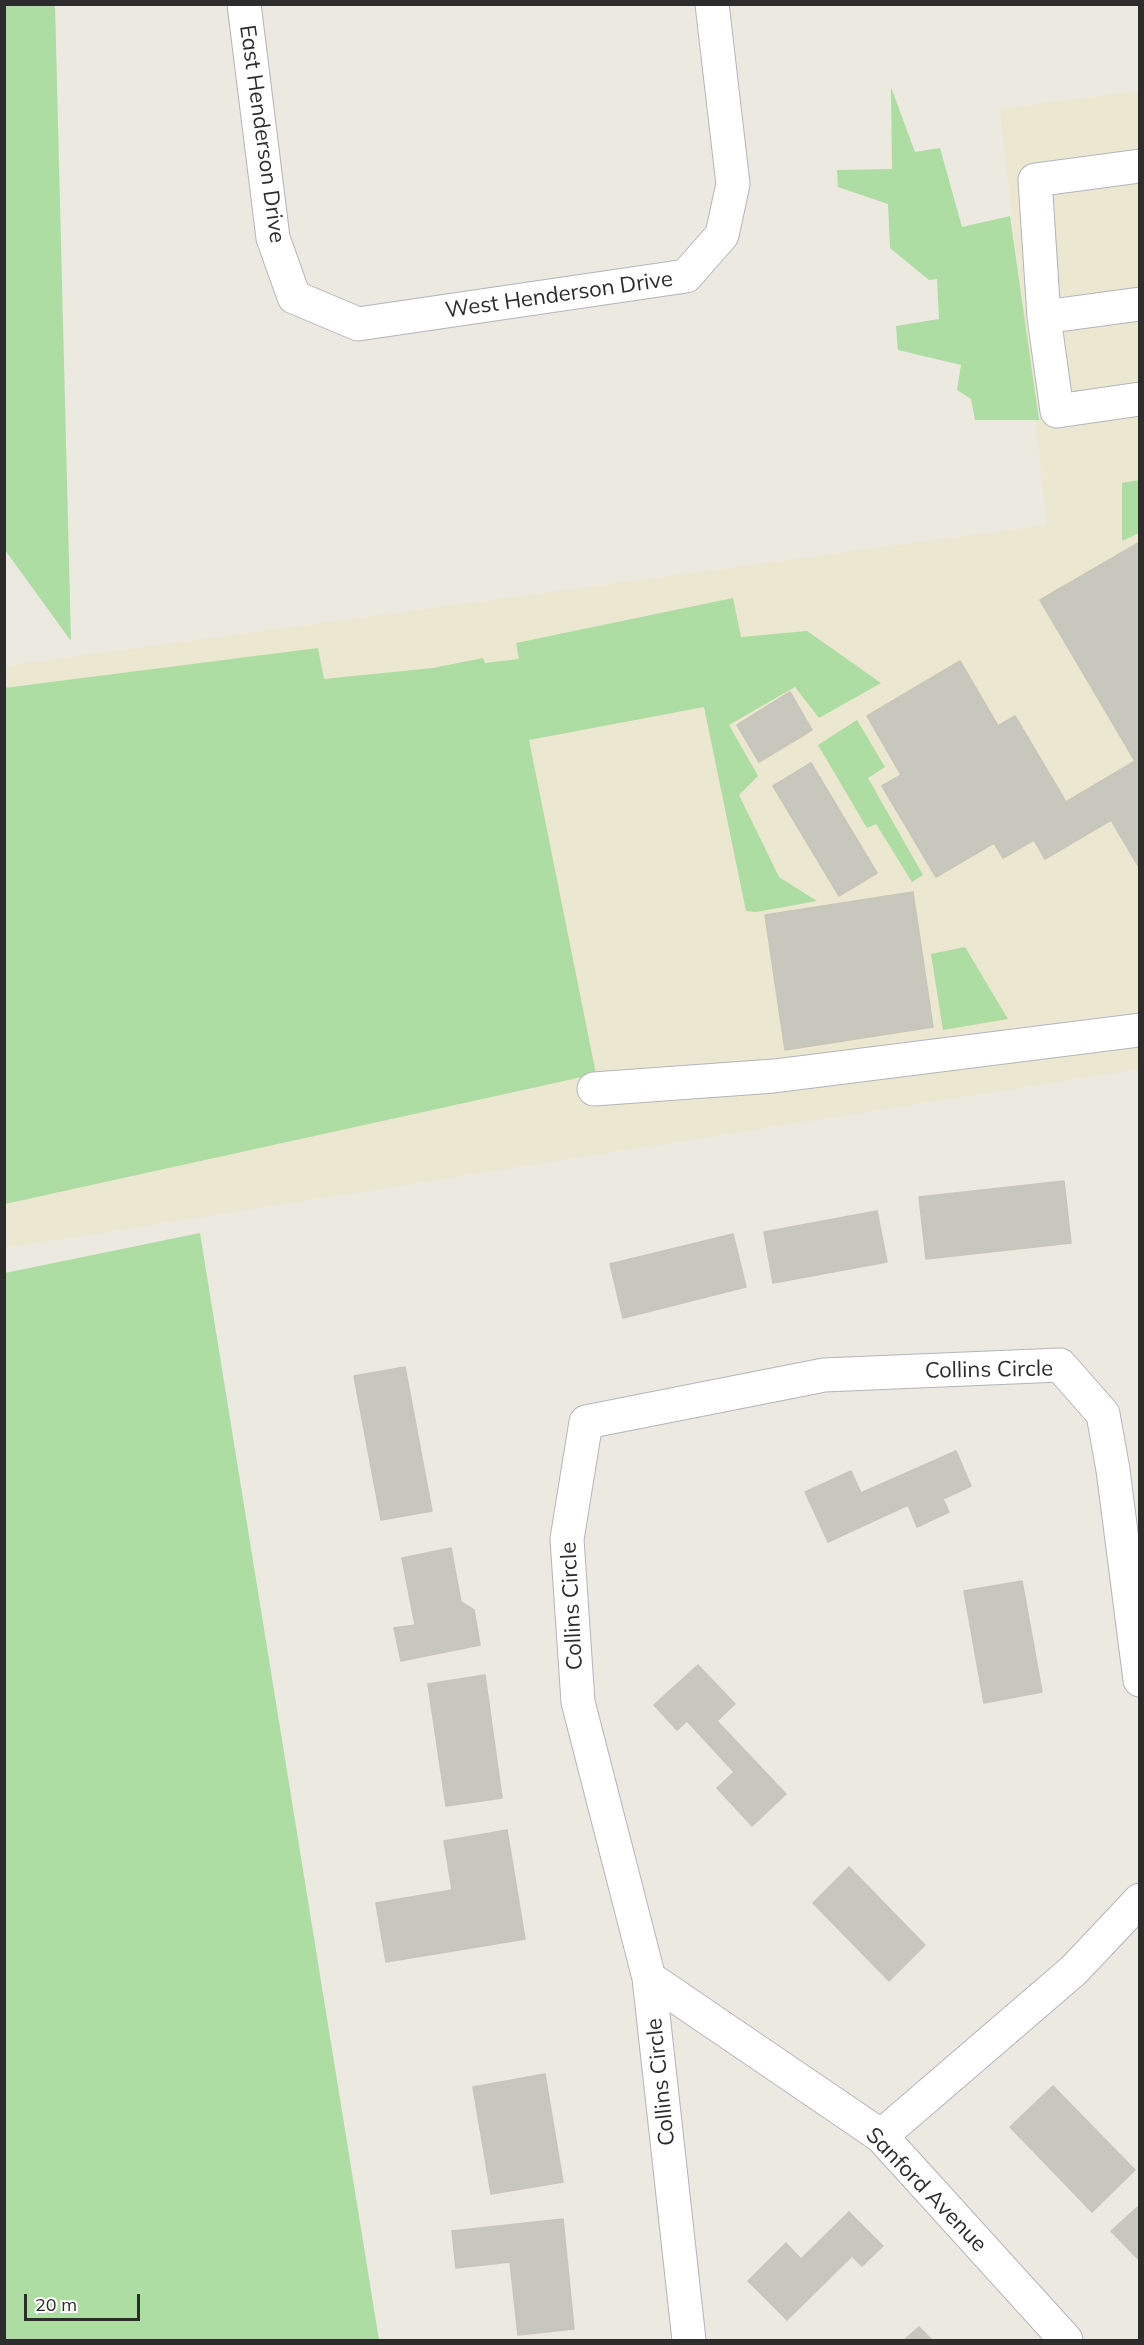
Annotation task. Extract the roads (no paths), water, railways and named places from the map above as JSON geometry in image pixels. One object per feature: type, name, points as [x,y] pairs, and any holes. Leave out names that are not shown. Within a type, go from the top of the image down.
[{"type":"street","name":"East Henderson Drive","points":[[244,4],[273,238],[294,297]]},
{"type":"street","name":"West Henderson Drive","points":[[294,297],[358,324],[686,276],[722,235],[733,184],[712,4]]},
{"type":"street","points":[[1140,166],[1035,180],[1044,317],[1058,411],[1140,399]]},
{"type":"street","points":[[1044,317],[1140,304]]},
{"type":"street","points":[[594,1089],[774,1076],[1140,1030]]},
{"type":"street","name":"Collins Circle","points":[[689,2340],[649,1978],[578,1702],[567,1539],[586,1422],[824,1375],[1060,1365],[1103,1414],[1113,1470],[1140,1680]]},
{"type":"street","points":[[881,2136],[1074,1970],[1140,1900]]},
{"type":"street","name":"Sanford Avenue","points":[[649,1978],[881,2136],[1066,2340]]}]
